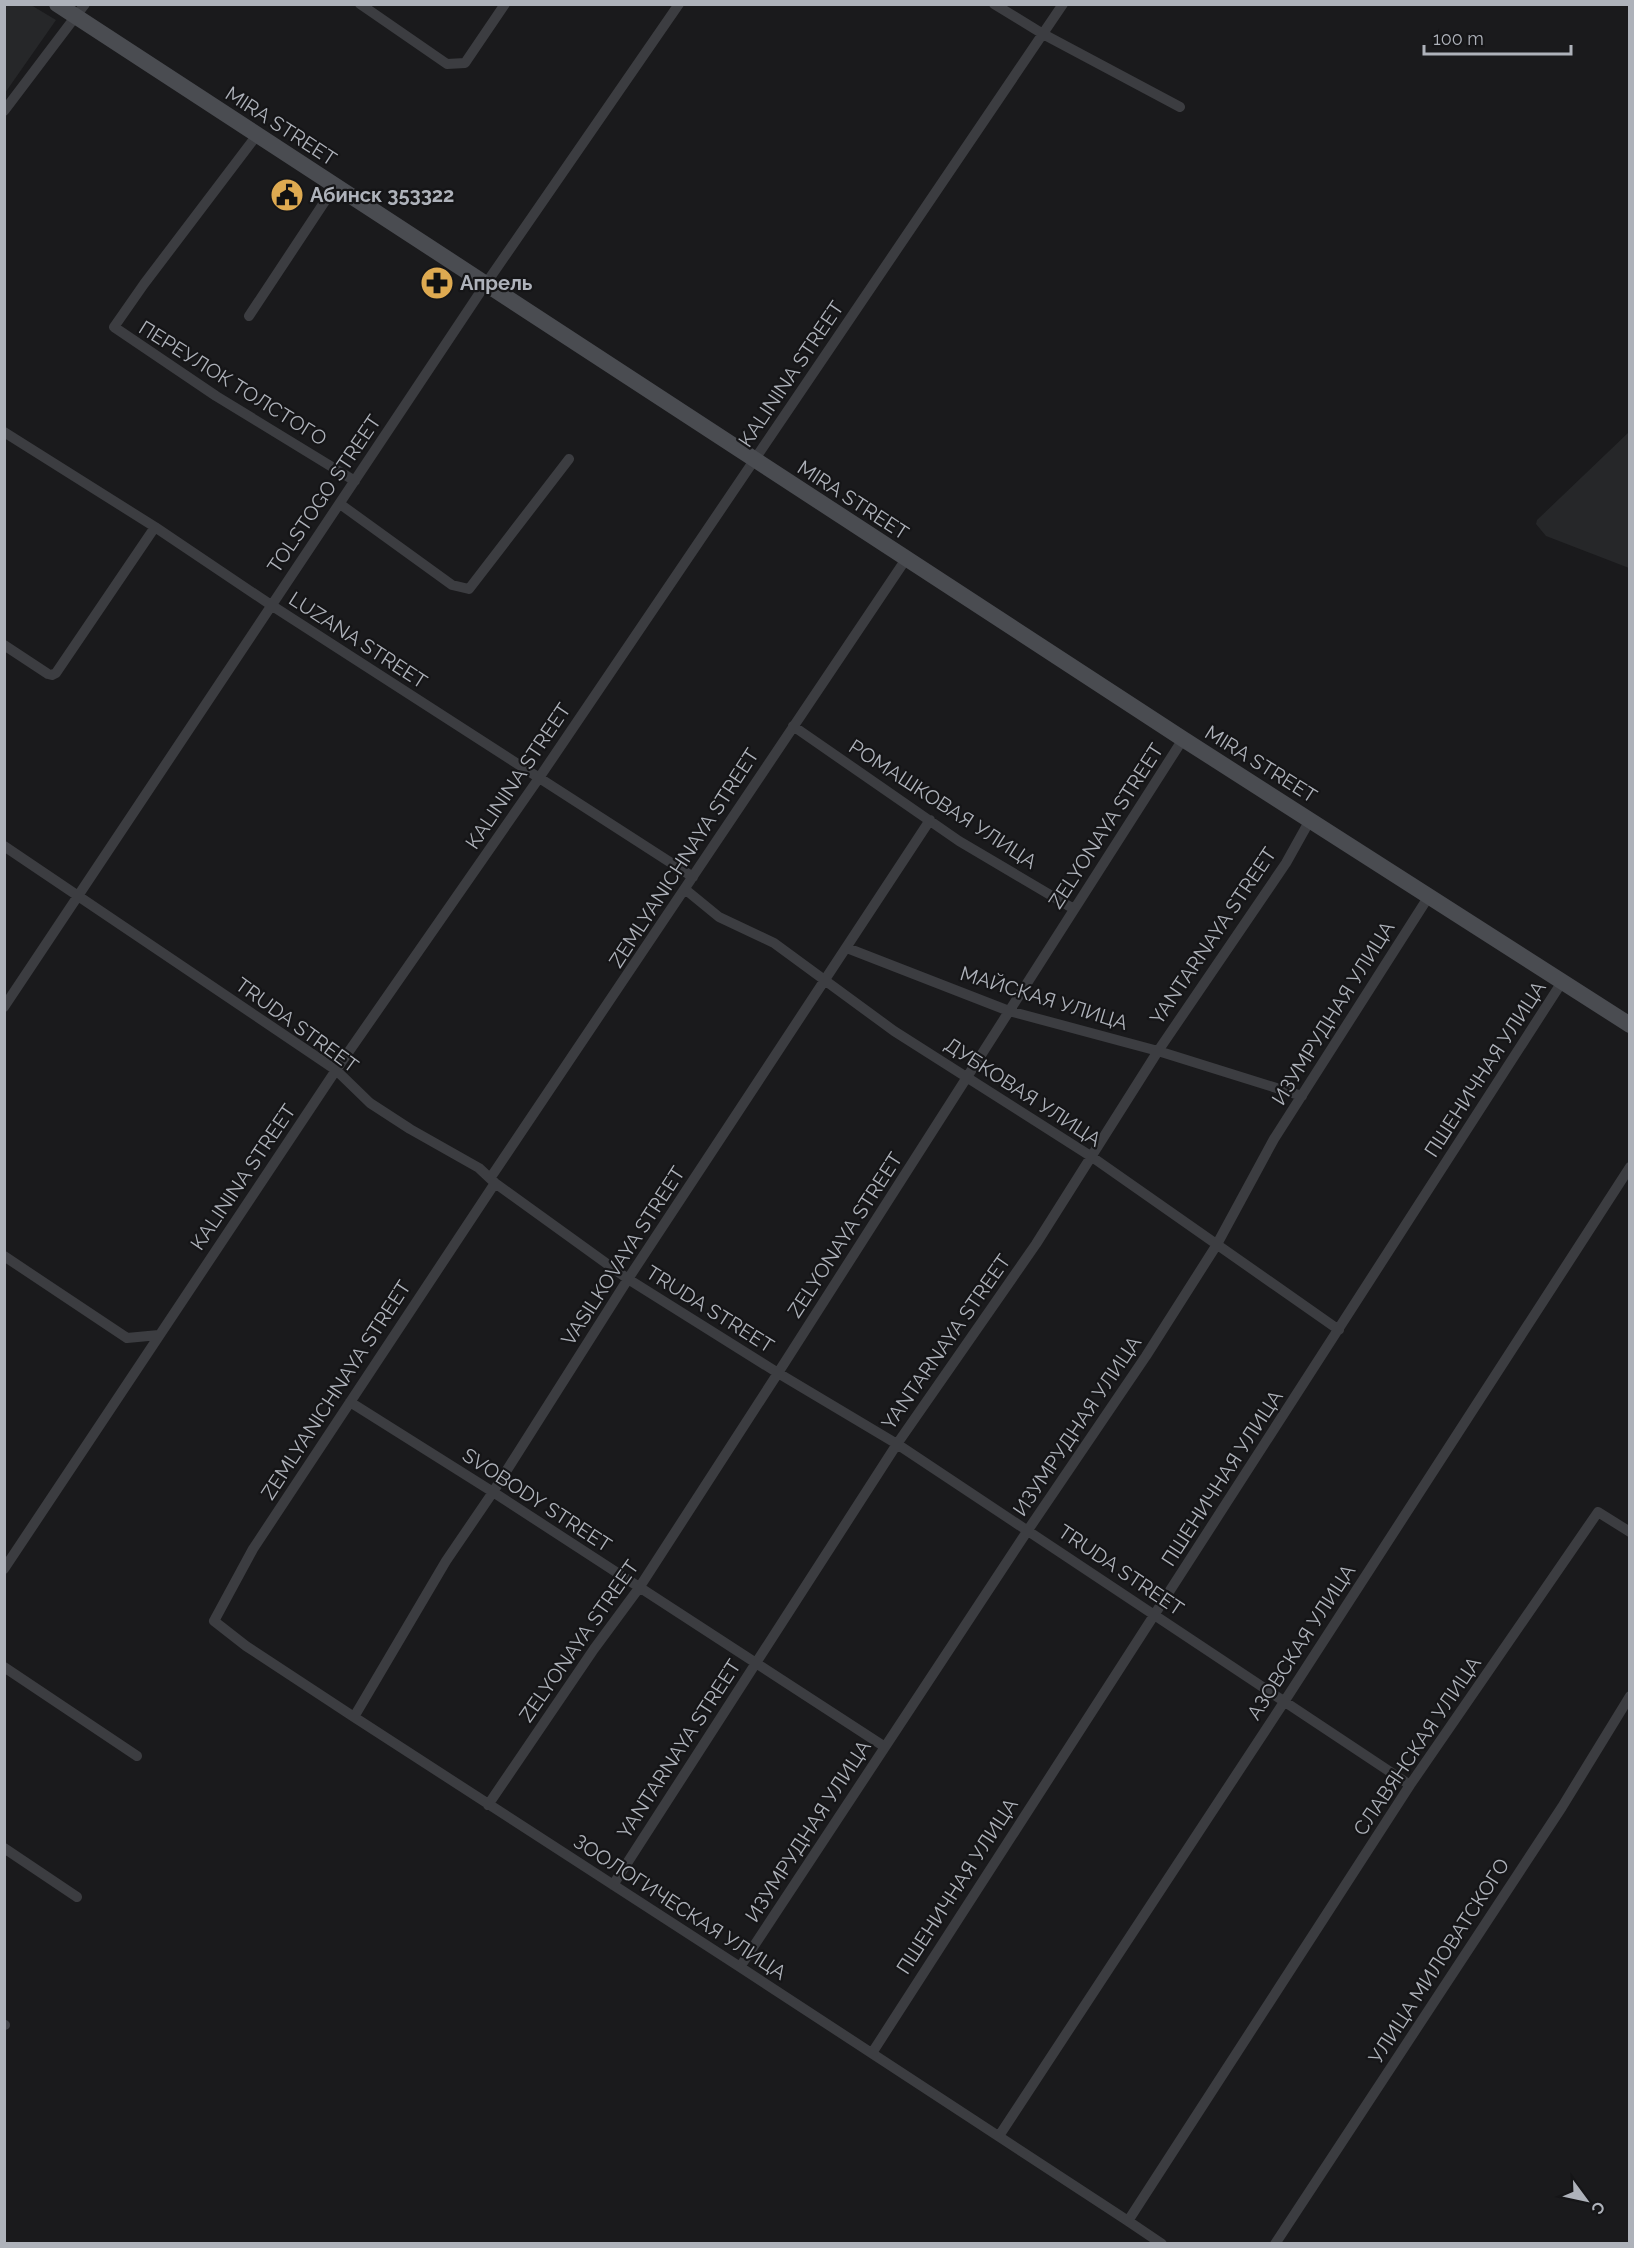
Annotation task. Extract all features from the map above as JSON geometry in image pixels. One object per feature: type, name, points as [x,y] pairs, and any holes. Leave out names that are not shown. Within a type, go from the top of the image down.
[{"type":"main road","name":"MIRA STREET","points":[[57,4],[81,10],[256,135],[1183,739],[1629,1025]]},
{"type":"street","points":[[360,4],[447,64],[465,63],[505,4]]},
{"type":"street","name":"TOLSTOGO STREET","points":[[4,1007],[485,285],[679,4]]},
{"type":"street","points":[[994,4],[1043,34],[1180,107]]},
{"type":"street","name":"KALININA STREET","points":[[4,1569],[336,1070],[539,778],[1063,4]]},
{"type":"street","points":[[4,111],[81,10]]},
{"type":"street","name":"ПЕРЕУЛОК ТОЛСТОГО","points":[[256,135],[132,299],[114,327],[216,396],[355,481]]},
{"type":"street","points":[[249,316],[335,186]]},
{"type":"street","name":"LUZANA STREET","points":[[4,432],[155,527],[271,605],[693,877]]},
{"type":"street","points":[[340,504],[452,585],[469,589],[569,459]]},
{"type":"street","points":[[4,645],[48,674],[56,673],[155,527]]},
{"type":"street","name":"ZEMLYANICHNAYA STREET","points":[[214,1621],[253,1549],[493,1180],[906,559]]},
{"type":"street","name":"РОМАШКОВАЯ УЛИЦА","points":[[793,726],[959,841],[1074,909]]},
{"type":"street","name":"ZELYONAYA STREET","points":[[488,1804],[594,1649],[639,1588],[1183,739]]},
{"type":"street","name":"VASILKOVAYA STREET","points":[[354,1718],[446,1561],[493,1492],[628,1279],[930,820]]},
{"type":"street","name":"YANTARNAYA STREET","points":[[613,1885],[897,1444],[1036,1244],[1158,1051],[1286,862],[1310,820]]},
{"type":"street","name":"TRUDA STREET","points":[[4,846],[336,1070],[370,1103],[410,1129],[479,1168],[628,1279],[897,1444],[1410,1785]]},
{"type":"street","name":"ДУБКОВАЯ УЛИЦА","points":[[686,890],[719,917],[774,943],[894,1031],[1092,1157],[1339,1330]]},
{"type":"street","name":"ИЗУМРУДНАЯ УЛИЦА","points":[[740,1966],[1028,1530],[1146,1356],[1216,1245],[1274,1139],[1429,896]]},
{"type":"street","name":"МАЙСКАЯ УЛИЦА","points":[[847,948],[1010,1011],[1158,1051],[1302,1096]]},
{"type":"street","name":"ПШЕНИЧНАЯ УЛИЦА","points":[[872,2054],[1562,982]]},
{"type":"street","name":"АЗОВСКАЯ УЛИЦА","points":[[999,2136],[1284,1702],[1629,1167]]},
{"type":"street","points":[[4,1256],[127,1338],[159,1335]]},
{"type":"street","name":"SVOBODY STREET","points":[[350,1402],[493,1492],[885,1747]]},
{"type":"street","name":"СЛАВЯНСКАЯ УЛИЦА","points":[[1128,2221],[1410,1785],[1598,1512],[1629,1532]]},
{"type":"street","name":"ЗООЛОГИЧЕСКАЯ УЛИЦА","points":[[214,1621],[246,1646],[354,1718],[740,1966],[1162,2244]]},
{"type":"street","points":[[4,1667],[137,1756]]},
{"type":"street","name":"УЛИЦА МИЛОВАТСКОГО","points":[[1275,2244],[1562,1807],[1629,1696]]},
{"type":"street","points":[[4,1848],[77,1898]]},
{"type":"shaded area","points":[[5,4],[31,5],[56,20],[5,93]]},
{"type":"shaded area","points":[[1629,432],[1629,568],[1546,536],[1536,524],[1537,520]]},
{"type":"place","name":"Абинск 353322","points":[[287,195]]},
{"type":"place","name":"Апрель","points":[[437,283]]}]
